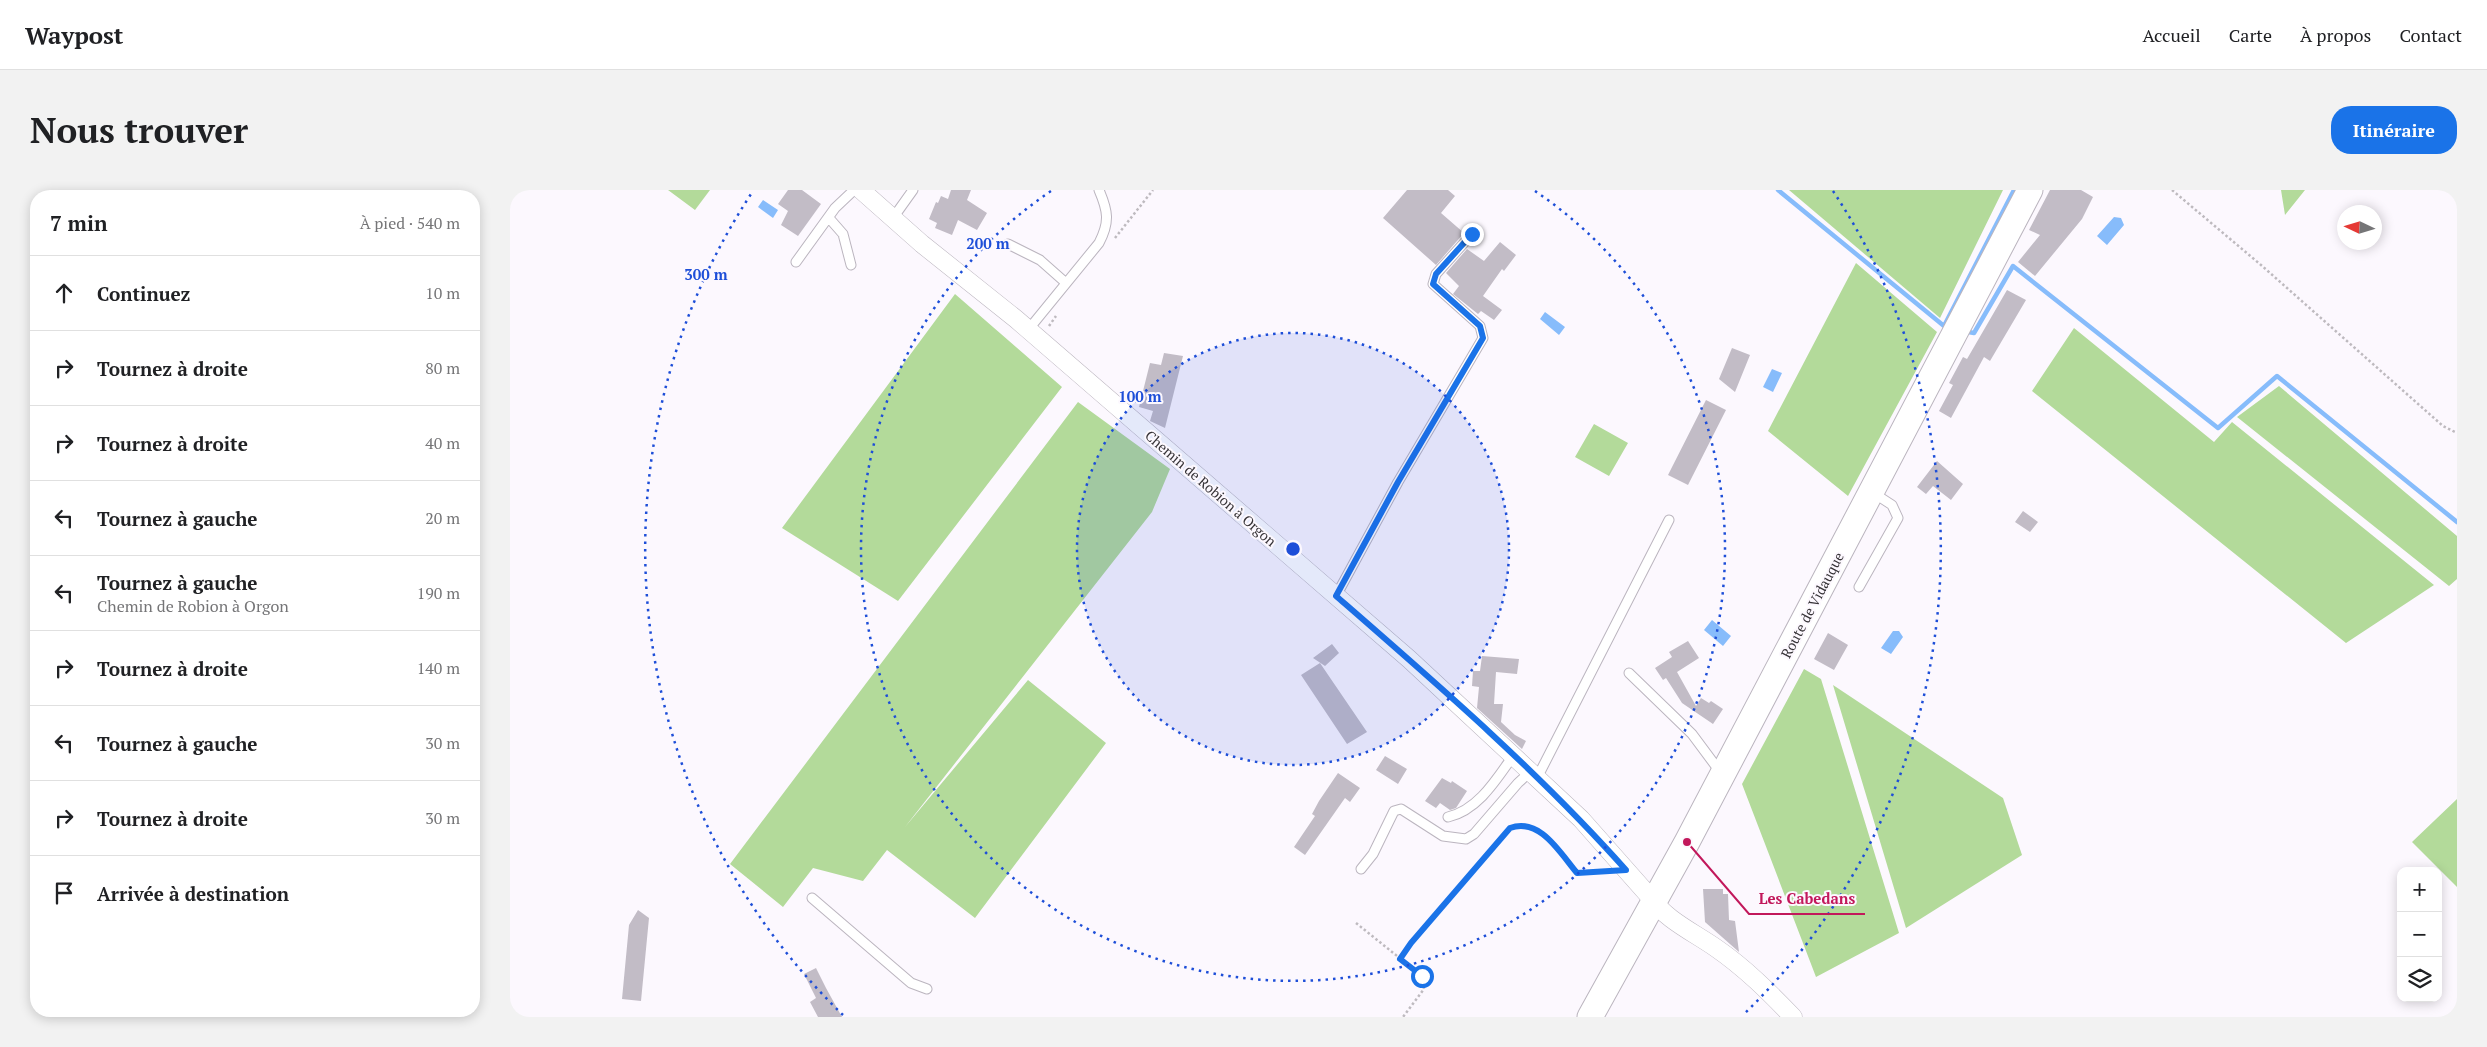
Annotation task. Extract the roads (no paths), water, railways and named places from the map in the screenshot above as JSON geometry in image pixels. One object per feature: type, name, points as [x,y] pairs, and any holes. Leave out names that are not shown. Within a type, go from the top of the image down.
[{"type":"street","name":"Chemin de Robion à Orgon","points":[[861,190],[1028,330],[1409,659],[1581,819],[1659,910],[1716,948],[1751,975],[1793,1017]]},
{"type":"street","name":"Route de Vidauque","points":[[1590,1017],[1652,900],[1723,775],[2030,190]]},
{"type":"lane","points":[[796,262],[829,218],[854,190]]},
{"type":"lane","points":[[893,218],[913,190]]},
{"type":"lane","points":[[1028,330],[1099,243],[1105,232],[1108,211],[1099,190]]},
{"type":"lane","points":[[829,218],[843,234],[851,265]]},
{"type":"lane","points":[[1336,596],[1398,482],[1483,338],[1480,326],[1433,284],[1436,274],[1472,234]]},
{"type":"lane","points":[[1008,244],[1040,260],[1066,283]]},
{"type":"lane","points":[[1859,587],[1898,518],[1892,505],[1872,492]]},
{"type":"lane","points":[[1361,869],[1373,854],[1394,812],[1400,809],[1443,836],[1466,839],[1474,834],[1518,783],[1534,775],[1669,520]]},
{"type":"lane","points":[[1628,674],[1692,734],[1723,775]]},
{"type":"lane","points":[[1448,817],[1460,814],[1474,805],[1513,756]]},
{"type":"lane","points":[[812,898],[911,983],[927,989]]},
{"type":"water","points":[[763,200],[778,210],[773,218],[758,207]]},
{"type":"water","points":[[2114,217],[2121,218],[2124,225],[2107,245],[2097,236]]},
{"type":"water","points":[[1545,312],[1565,327],[1559,335],[1540,319]]},
{"type":"water","points":[[1772,369],[1782,373],[1773,392],[1763,387]]},
{"type":"water","points":[[1712,620],[1731,636],[1723,646],[1704,630]]},
{"type":"water","points":[[1893,631],[1899,631],[1903,637],[1891,654],[1881,648]]},
{"type":"waterway","points":[[1778,190],[1944,326],[1949,327]]},
{"type":"waterway","points":[[1944,326],[2014,190]]},
{"type":"waterway","points":[[1963,331],[1974,333],[2013,266],[2218,428],[2277,376],[2457,522]]},
{"type":"place","name":"Les Cabedans","points":[[1687,842]]}]
